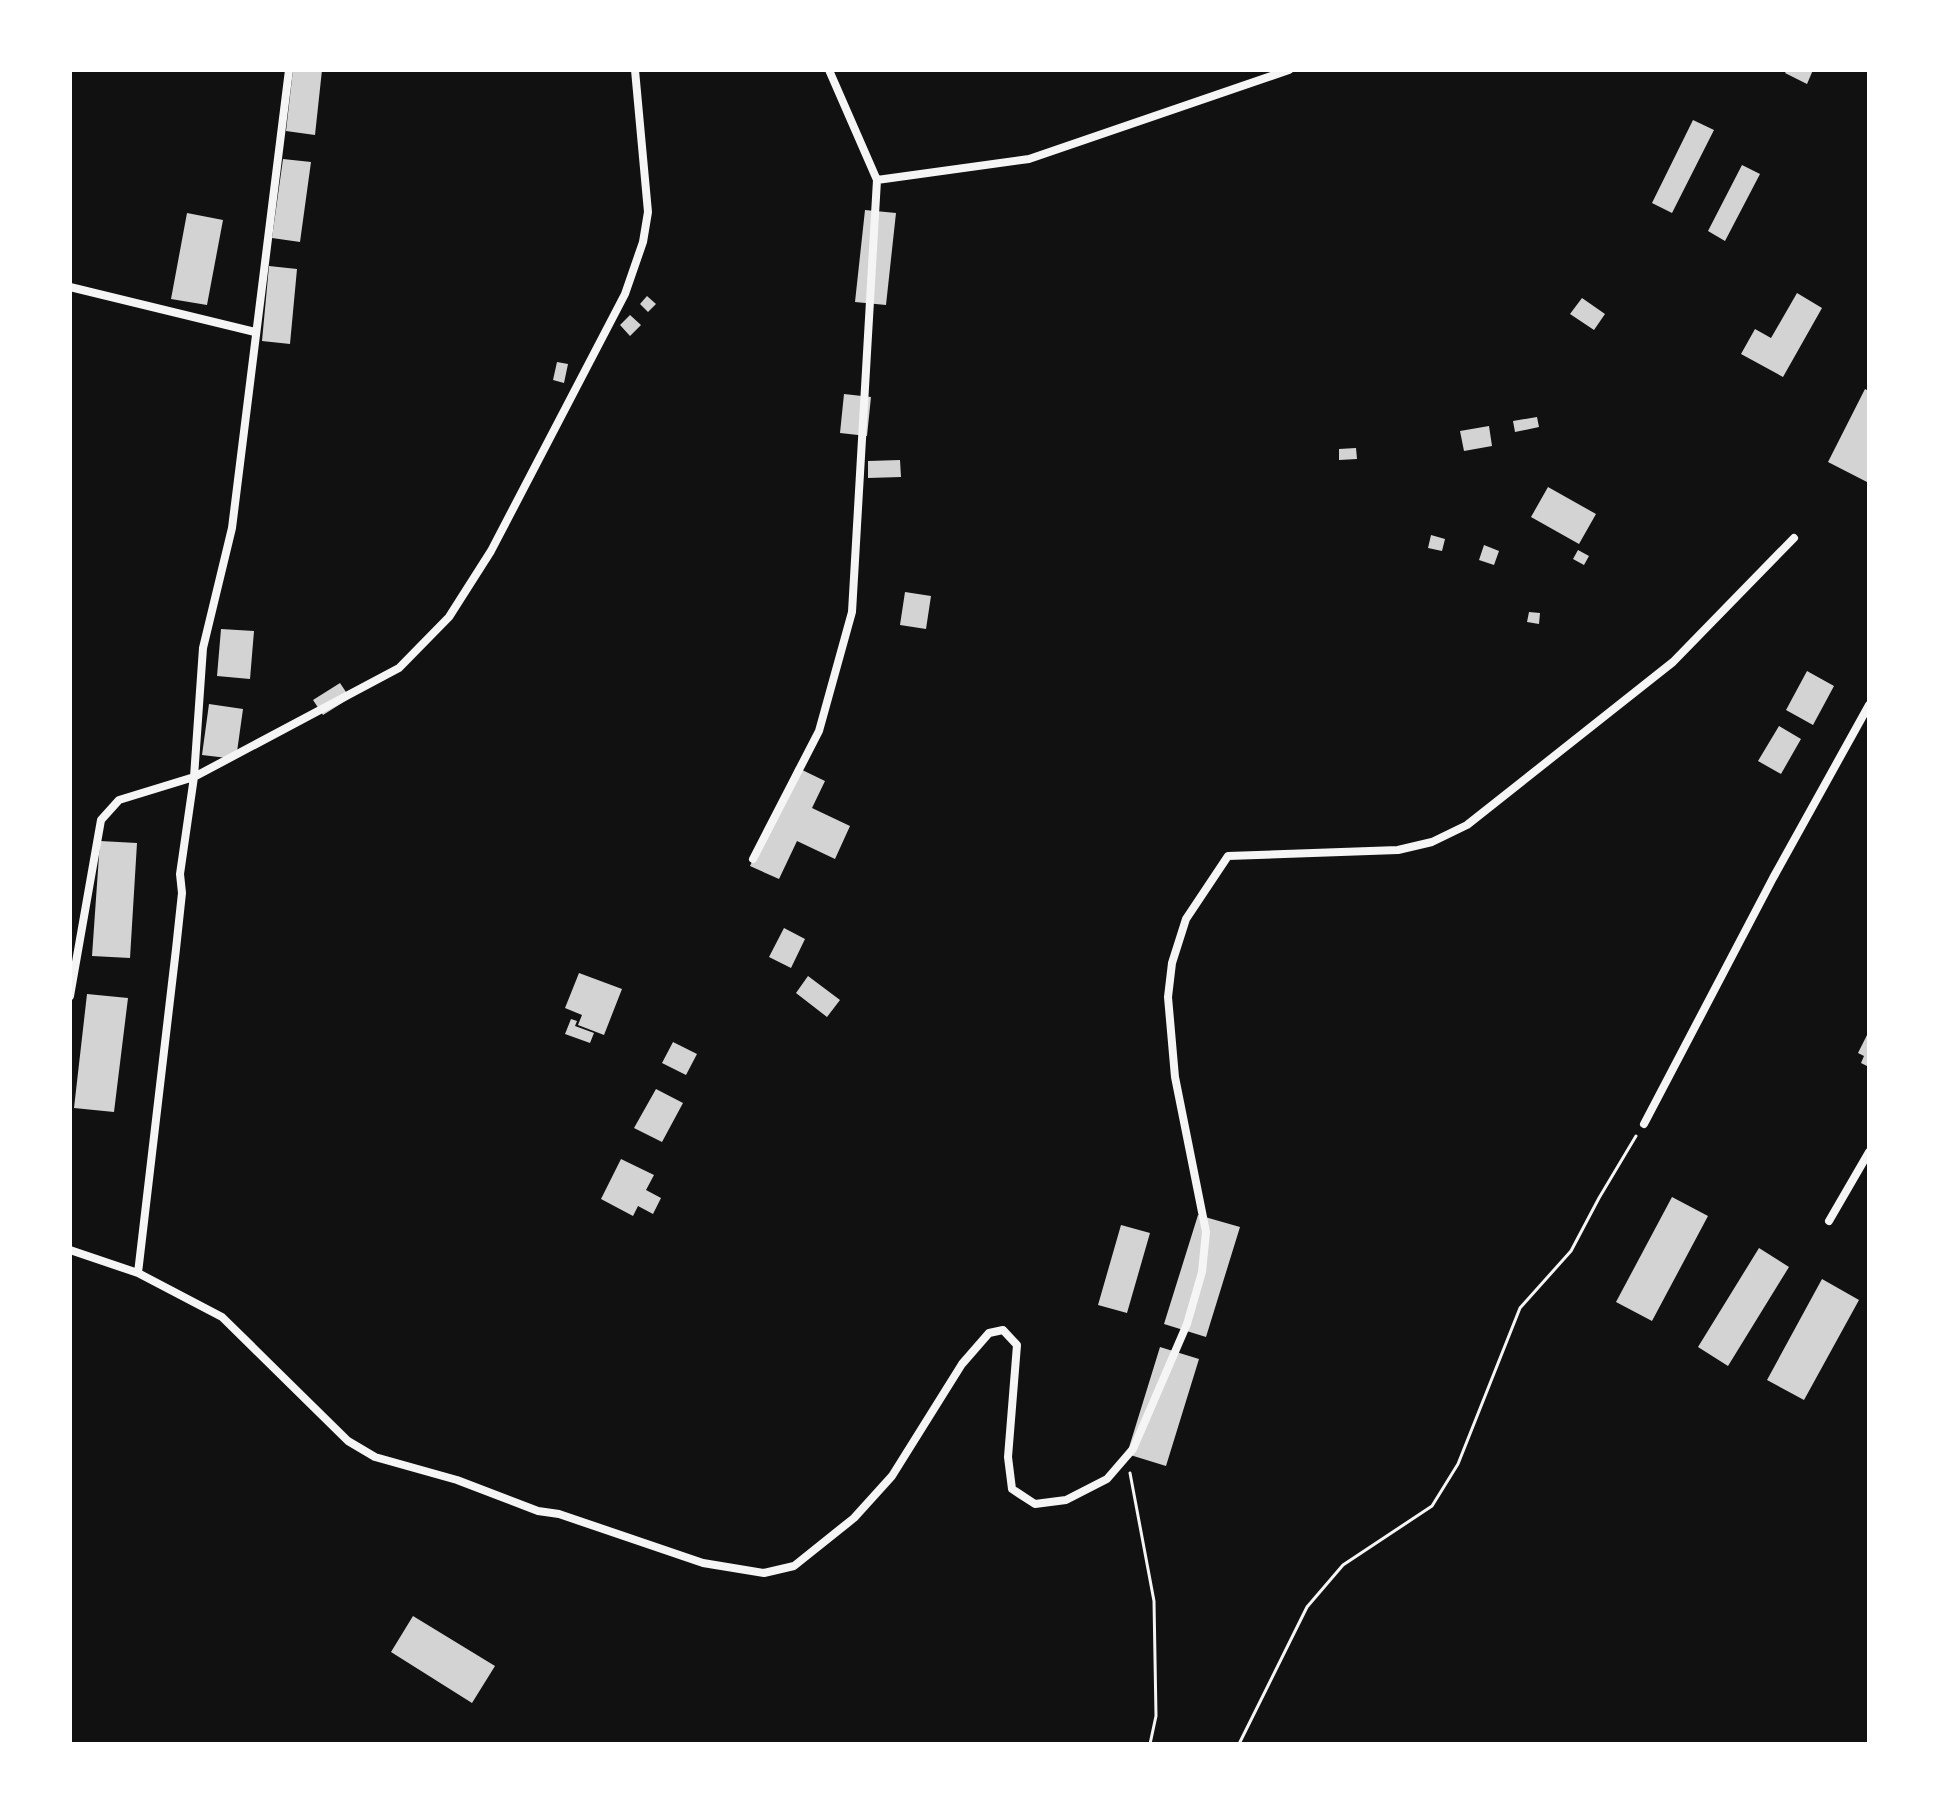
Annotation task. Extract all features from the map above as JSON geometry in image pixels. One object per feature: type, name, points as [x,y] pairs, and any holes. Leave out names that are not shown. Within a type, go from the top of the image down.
[{"type":"street","points":[[138,1273],[182,893],[180,874],[194,777],[203,648],[232,528],[289,70]]},
{"type":"street","points":[[70,996],[101,820],[119,800],[194,777],[399,668],[449,617],[491,551],[625,294],[643,242],[648,212],[635,70]]},
{"type":"street","points":[[753,859],[819,731],[852,612],[877,180],[829,70]]},
{"type":"street","points":[[877,180],[1029,159],[1289,70]]},
{"type":"street","points":[[70,287],[255,332]]},
{"type":"street","points":[[70,1250],[138,1273],[222,1317],[348,1441],[375,1457],[457,1480],[538,1511],[559,1514],[703,1563],[764,1573],[794,1566],[854,1518],[892,1476],[962,1364],[989,1333],[1003,1330],[1017,1345],[1008,1457],[1012,1489],[1035,1504],[1066,1500],[1107,1479],[1133,1449],[1187,1324],[1202,1272],[1206,1232],[1175,1077],[1168,997],[1172,963],[1186,919],[1228,856],[1398,850],[1432,842],[1467,825],[1673,662],[1794,538]]},
{"type":"street","points":[[1644,1124],[1773,878],[1869,705]]},
{"type":"street","points":[[1829,1221],[1869,1152]]},
{"type":"path","points":[[1239,1744],[1307,1607],[1343,1565],[1432,1506],[1458,1464],[1520,1308],[1571,1251],[1644,1124]]},
{"type":"path","points":[[1126,1457],[1154,1601],[1156,1716],[1150,1744]]},
{"type":"building","points":[[293,70],[322,70],[315,135],[286,131]]},
{"type":"building","points":[[1787,70],[1813,70],[1807,84],[1785,73]]},
{"type":"building","points":[[1693,120],[1714,130],[1672,213],[1652,203]]},
{"type":"building","points":[[283,159],[311,162],[300,242],[272,238]]},
{"type":"building","points":[[1742,165],[1760,174],[1725,241],[1708,231]]},
{"type":"building","points":[[865,210],[896,213],[886,305],[855,302]]},
{"type":"building","points":[[187,213],[223,220],[207,305],[171,299]]},
{"type":"building","points":[[269,266],[297,269],[290,344],[262,341]]},
{"type":"building","points":[[1797,293],[1822,308],[1783,377],[1741,354],[1755,329],[1771,338]]},
{"type":"building","points":[[647,296],[656,304],[648,312],[640,304]]},
{"type":"building","points":[[1582,298],[1605,314],[1594,330],[1570,314]]},
{"type":"building","points":[[630,315],[641,325],[630,336],[620,325]]},
{"type":"building","points":[[557,362],[568,364],[564,383],[553,380]]},
{"type":"building","points":[[1865,389],[1869,391],[1867,482],[1828,462]]},
{"type":"building","points":[[844,394],[871,397],[867,436],[840,433]]},
{"type":"building","points":[[1537,417],[1539,427],[1515,432],[1513,421]]},
{"type":"building","points":[[1489,426],[1492,446],[1464,451],[1460,431]]},
{"type":"building","points":[[1356,448],[1357,459],[1339,460],[1339,449]]},
{"type":"building","points":[[900,460],[901,477],[868,478],[868,461]]},
{"type":"building","points":[[1548,487],[1596,514],[1579,544],[1531,517]]},
{"type":"building","points":[[1431,535],[1445,539],[1442,551],[1428,548]]},
{"type":"building","points":[[1484,545],[1499,551],[1494,565],[1479,560]]},
{"type":"building","points":[[1578,550],[1589,556],[1584,565],[1573,559]]},
{"type":"building","points":[[905,592],[931,596],[926,629],[900,625]]},
{"type":"building","points":[[1529,612],[1540,613],[1539,624],[1527,622]]},
{"type":"building","points":[[221,629],[254,631],[250,679],[217,676]]},
{"type":"building","points":[[1807,671],[1834,686],[1813,725],[1786,710]]},
{"type":"building","points":[[340,683],[350,698],[323,715],[313,700]]},
{"type":"building","points":[[209,704],[243,709],[236,759],[202,755]]},
{"type":"building","points":[[1779,726],[1801,739],[1781,774],[1758,761]]},
{"type":"building","points":[[796,767],[825,781],[812,808],[850,826],[835,859],[797,841],[779,879],[750,866]]},
{"type":"building","points":[[100,841],[137,843],[130,958],[92,956]]},
{"type":"building","points":[[784,928],[805,939],[791,968],[769,957]]},
{"type":"building","points":[[579,973],[622,989],[604,1035],[578,1025],[582,1015],[565,1008]]},
{"type":"building","points":[[808,976],[840,1000],[827,1017],[796,993]]},
{"type":"building","points":[[87,994],[128,998],[114,1112],[74,1108]]},
{"type":"building","points":[[571,1019],[577,1021],[575,1026],[594,1033],[590,1043],[565,1034]]},
{"type":"building","points":[[1869,1031],[1869,1067],[1861,1063],[1864,1056],[1858,1053]]},
{"type":"building","points":[[673,1042],[697,1054],[686,1075],[662,1063]]},
{"type":"building","points":[[656,1089],[683,1103],[662,1142],[634,1128]]},
{"type":"building","points":[[621,1159],[654,1175],[646,1190],[661,1198],[653,1214],[638,1206],[633,1216],[601,1199]]},
{"type":"building","points":[[1672,1197],[1708,1216],[1652,1321],[1616,1302]]},
{"type":"building","points":[[1198,1215],[1240,1227],[1206,1337],[1164,1324]]},
{"type":"building","points":[[1121,1225],[1150,1233],[1127,1313],[1098,1305]]},
{"type":"building","points":[[1759,1248],[1789,1267],[1728,1366],[1698,1347]]},
{"type":"building","points":[[1822,1279],[1859,1300],[1804,1400],[1767,1380]]},
{"type":"building","points":[[1160,1347],[1199,1359],[1166,1466],[1127,1454]]},
{"type":"building","points":[[413,1616],[495,1666],[472,1703],[391,1652]]}]
